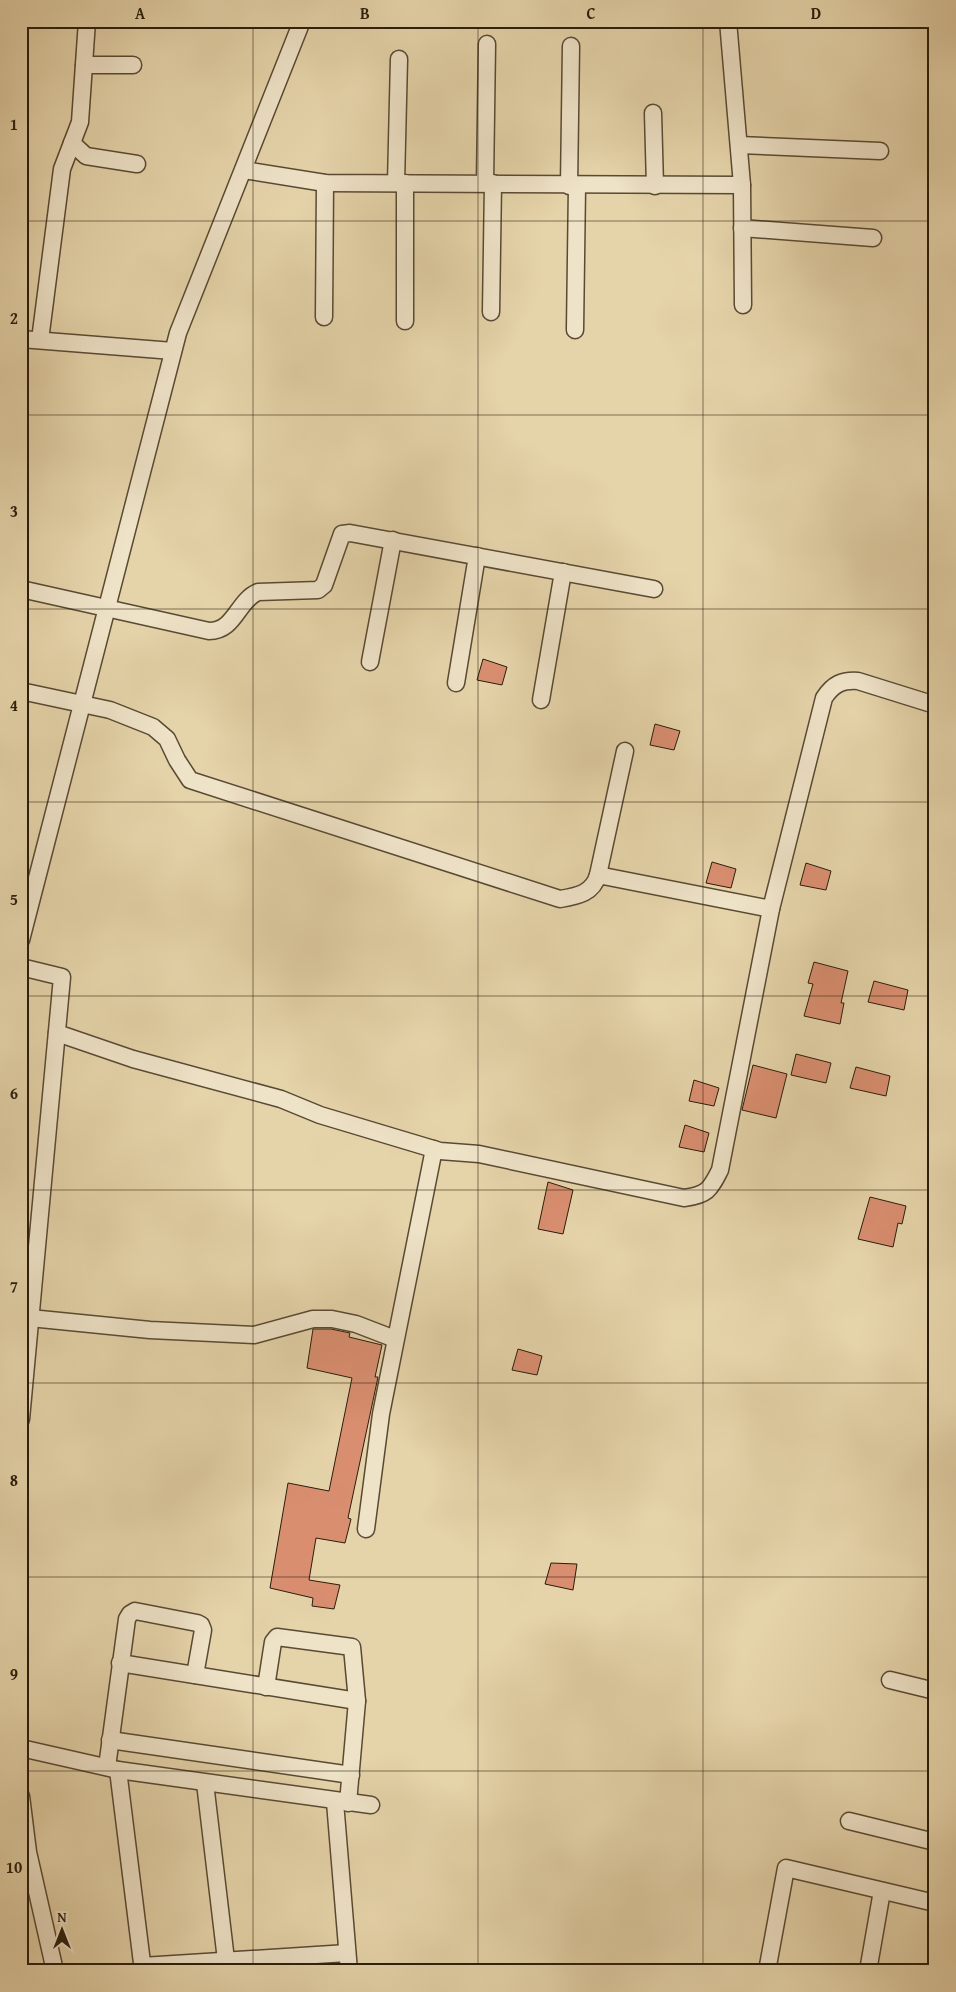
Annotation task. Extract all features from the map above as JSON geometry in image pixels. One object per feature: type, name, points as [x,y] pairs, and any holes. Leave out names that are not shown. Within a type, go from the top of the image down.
[{"type":"street","points":[[40,340],[62,169],[80,122],[87,21]]},
{"type":"street","points":[[21,940],[29,878],[82,703],[178,333],[302,21]]},
{"type":"street","points":[[728,21],[742,185],[743,305]]},
{"type":"street","points":[[487,44],[491,312]]},
{"type":"street","points":[[571,46],[575,330]]},
{"type":"street","points":[[399,59],[400,183],[405,321]]},
{"type":"street","points":[[84,65],[133,65]]},
{"type":"street","points":[[653,113],[655,186]]},
{"type":"street","points":[[72,143],[86,156],[137,164]]},
{"type":"street","points":[[739,145],[880,152]]},
{"type":"street","points":[[244,170],[325,183],[489,183],[573,186],[742,185]]},
{"type":"street","points":[[324,317],[325,183]]},
{"type":"street","points":[[742,228],[873,238]]},
{"type":"street","points":[[21,339],[173,351]]},
{"type":"street","points":[[21,589],[209,631],[219,631],[227,625],[251,595],[258,592],[318,590],[324,585],[342,534],[350,532],[654,589]]},
{"type":"street","points":[[370,662],[393,540]]},
{"type":"street","points":[[456,683],[477,556]]},
{"type":"street","points":[[541,700],[563,572]]},
{"type":"street","points":[[57,1033],[134,1059],[281,1099],[320,1115],[434,1149],[479,1154],[684,1198],[698,1196],[710,1189],[720,1170],[771,909],[824,698],[829,690],[846,680],[858,681],[935,705]]},
{"type":"street","points":[[21,691],[110,710],[153,727],[167,739],[177,760],[190,780],[560,898],[575,897],[588,891],[596,884],[625,751]]},
{"type":"street","points":[[598,875],[771,909]]},
{"type":"street","points":[[21,968],[62,978],[21,1419]]},
{"type":"street","points":[[366,1529],[381,1414],[434,1149]]},
{"type":"street","points":[[30,1318],[150,1330],[254,1335],[313,1318],[332,1319],[356,1324],[395,1339]]},
{"type":"street","points":[[195,1675],[202,1630],[201,1625],[135,1611],[127,1619],[110,1740],[112,1768],[142,1968],[226,1960],[347,1953]]},
{"type":"street","points":[[266,1687],[273,1642],[277,1637],[348,1645],[354,1651],[357,1701],[351,1775],[342,1802],[349,1971]]},
{"type":"street","points":[[120,1663],[357,1701]]},
{"type":"street","points":[[890,1680],[935,1691]]},
{"type":"street","points":[[110,1740],[351,1775]]},
{"type":"street","points":[[21,1748],[112,1768],[205,1783],[371,1805]]},
{"type":"street","points":[[187,1780],[189,1752]]},
{"type":"street","points":[[270,1792],[274,1764]]},
{"type":"street","points":[[205,1783],[226,1960]]},
{"type":"street","points":[[21,1796],[28,1852],[55,1971]]},
{"type":"street","points":[[849,1821],[935,1842]]},
{"type":"street","points":[[767,1971],[786,1868],[935,1903]]},
{"type":"street","points":[[868,1971],[882,1891]]},
{"type":"building","points":[[483,659],[507,667],[502,685],[477,680]]},
{"type":"building","points":[[655,724],[680,731],[674,750],[650,745]]},
{"type":"building","points":[[712,862],[736,869],[731,888],[706,883]]},
{"type":"building","points":[[806,863],[831,871],[826,890],[800,885]]},
{"type":"building","points":[[814,962],[848,971],[841,1003],[844,1003],[840,1024],[804,1016],[813,984],[808,983]]},
{"type":"building","points":[[874,981],[908,990],[904,1010],[868,1002]]},
{"type":"building","points":[[796,1054],[831,1063],[826,1083],[791,1075]]},
{"type":"building","points":[[753,1065],[787,1074],[776,1118],[742,1110]]},
{"type":"building","points":[[856,1067],[890,1076],[886,1096],[850,1088]]},
{"type":"building","points":[[694,1080],[719,1088],[714,1106],[689,1101]]},
{"type":"building","points":[[685,1125],[709,1133],[704,1152],[679,1147]]},
{"type":"building","points":[[548,1182],[573,1190],[563,1234],[538,1229]]},
{"type":"building","points":[[870,1197],[906,1206],[902,1224],[898,1223],[893,1247],[858,1239]]},
{"type":"building","points":[[313,1329],[331,1329],[350,1333],[349,1337],[382,1345],[375,1377],[378,1377],[348,1518],[351,1519],[345,1543],[316,1538],[309,1580],[340,1585],[334,1609],[312,1606],[313,1598],[270,1588],[288,1483],[329,1491],[352,1378],[307,1368]]},
{"type":"building","points":[[518,1349],[542,1356],[537,1375],[512,1370]]},
{"type":"building","points":[[551,1563],[577,1564],[573,1590],[545,1584]]}]
